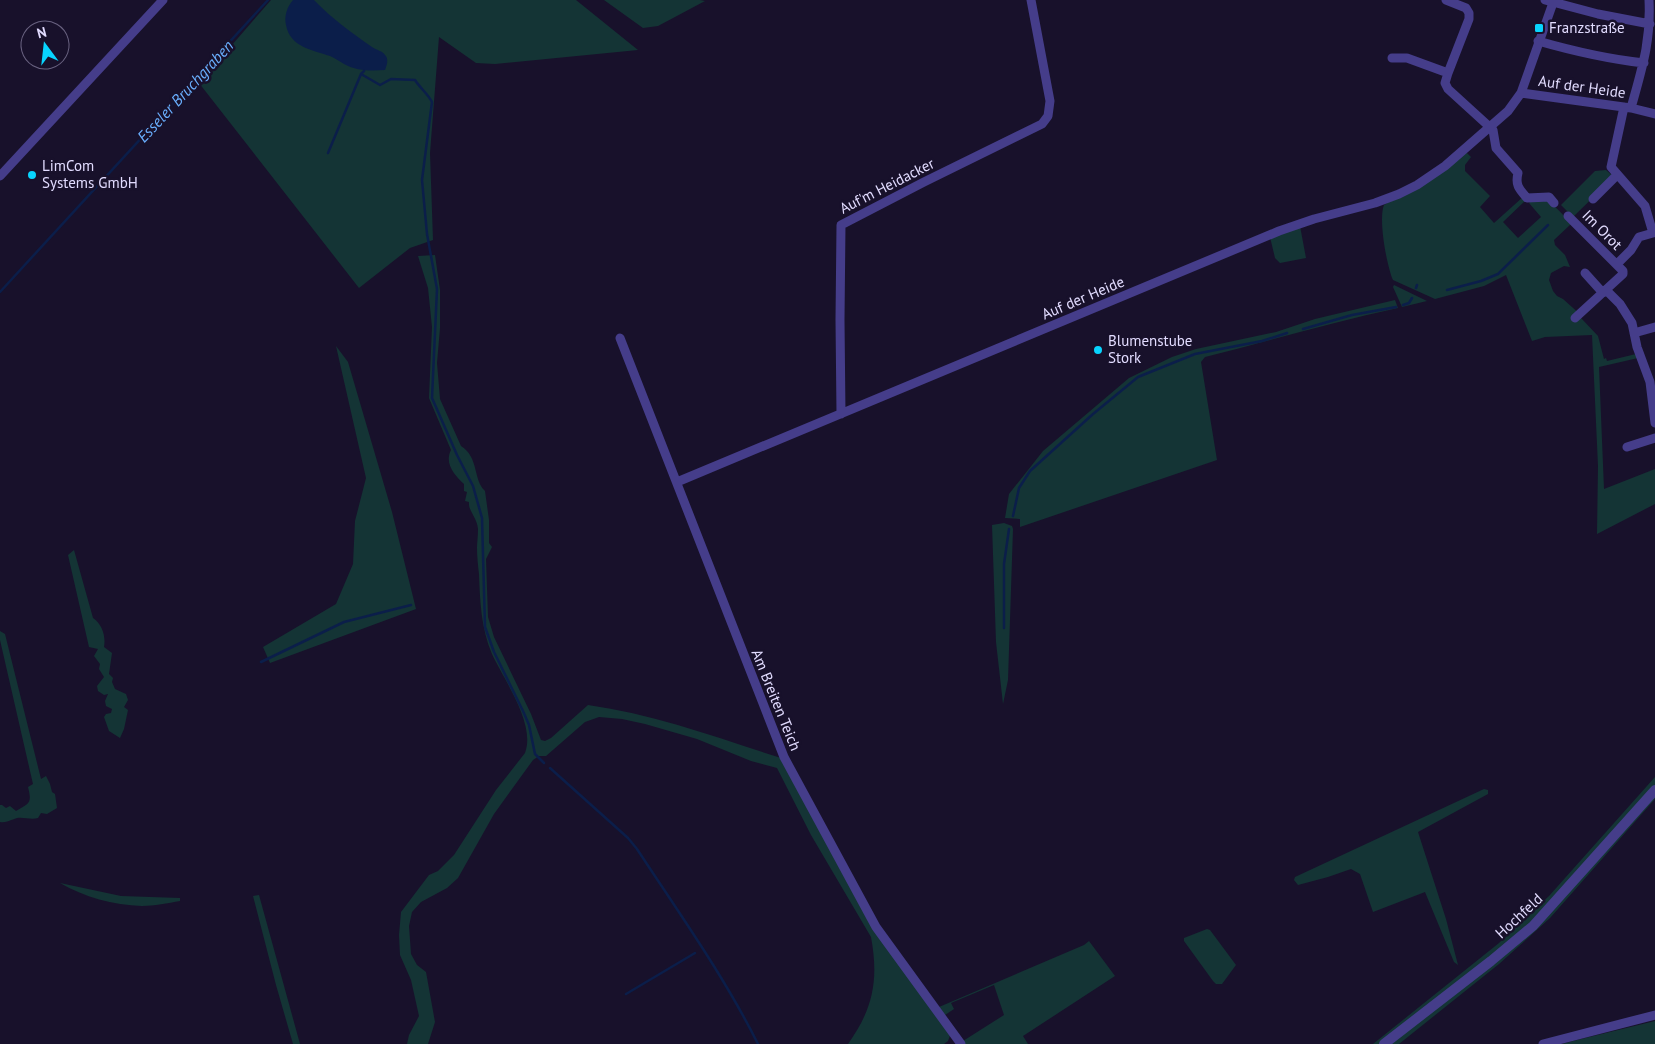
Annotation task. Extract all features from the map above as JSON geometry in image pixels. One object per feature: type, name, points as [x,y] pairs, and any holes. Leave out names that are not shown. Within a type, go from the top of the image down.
[{"type":"street","points":[[0,176],[163,0]]},
{"type":"street","name":"Auf'm Heidacker","points":[[841,414],[841,225],[1042,124],[1048,116],[1050,107],[1031,0]]},
{"type":"street","points":[[1446,0],[1456,2],[1466,8],[1469,13],[1469,19],[1445,83],[1448,89],[1493,130],[1496,148],[1518,173],[1516,181],[1520,190],[1527,198],[1549,197],[1554,203]]},
{"type":"street","points":[[1617,176],[1611,167],[1627,107],[1644,64],[1650,24],[1649,0]]},
{"type":"street","points":[[1521,93],[1550,1],[1598,14],[1650,24]]},
{"type":"street","points":[[1538,41],[1576,52],[1644,64]]},
{"type":"street","points":[[1392,58],[1407,58],[1448,73]]},
{"type":"street","name":"Auf der Heide","points":[[677,482],[1279,231],[1314,219],[1375,203],[1399,194],[1439,170],[1508,111],[1521,93],[1627,107],[1655,114]]},
{"type":"street","name":"Im Orot","points":[[1593,199],[1617,176],[1645,206],[1654,232],[1639,237],[1631,250],[1617,264]]},
{"type":"street","name":"Im Orot","points":[[1568,216],[1623,271],[1576,318]]},
{"type":"street","points":[[1585,273],[1628,314],[1650,382],[1655,423]]},
{"type":"street","points":[[1634,333],[1655,327]]},
{"type":"street","name":"Am Breiten Teich","points":[[620,338],[784,757],[876,927],[961,1044]]},
{"type":"street","points":[[1627,447],[1655,438]]},
{"type":"street","name":"Hochfeld","points":[[1384,1044],[1533,926],[1655,790]]},
{"type":"street","points":[[1544,1044],[1655,1015]]},
{"type":"green space","points":[[271,0],[576,0],[638,50],[495,64],[476,63],[439,37],[430,153],[433,240],[410,248],[359,288],[199,83]]},
{"type":"green space","points":[[604,0],[705,1],[658,26],[643,28]]},
{"type":"green space","points":[[1466,152],[1471,157],[1465,165],[1465,171],[1490,196],[1480,207],[1494,223],[1523,197],[1526,200],[1503,222],[1518,238],[1541,217],[1529,203],[1535,199],[1552,204],[1571,224],[1554,240],[1555,245],[1565,255],[1570,267],[1564,266],[1551,273],[1549,280],[1553,291],[1582,316],[1581,318],[1598,336],[1604,359],[1606,358],[1607,361],[1636,354],[1638,358],[1599,367],[1604,489],[1655,469],[1655,504],[1597,534],[1598,466],[1592,335],[1545,337],[1532,341],[1506,275],[1484,286],[1435,299],[1393,280],[1386,254],[1383,231],[1382,212],[1384,205]]},
{"type":"green space","points":[[1606,170],[1614,177],[1573,217],[1561,205],[1595,171]]},
{"type":"green space","points":[[1300,226],[1306,258],[1280,263],[1275,258],[1270,237]]},
{"type":"green space","points":[[435,255],[440,290],[440,328],[437,363],[440,399],[461,446],[471,456],[481,486],[485,491],[489,520],[489,543],[492,547],[486,559],[488,617],[494,637],[531,714],[541,740],[545,741],[551,738],[588,705],[661,720],[781,758],[874,928],[951,1033],[948,1041],[944,1044],[848,1044],[863,1019],[872,994],[874,967],[871,937],[811,835],[777,768],[751,761],[697,739],[645,724],[599,717],[585,722],[546,756],[539,756],[533,760],[494,814],[458,878],[447,888],[421,902],[412,912],[409,926],[411,954],[417,965],[426,972],[435,1022],[428,1044],[407,1044],[409,1035],[419,1016],[411,980],[400,955],[401,912],[429,875],[438,871],[454,855],[496,790],[525,753],[527,741],[523,716],[492,654],[485,634],[477,554],[478,529],[476,521],[469,502],[465,501],[467,492],[464,491],[464,484],[454,473],[450,465],[449,455],[451,450],[429,398],[432,327],[428,288],[418,256]]},
{"type":"green space","points":[[1394,285],[1427,301],[1402,307],[1393,287]]},
{"type":"green space","points":[[1395,300],[1398,308],[1205,357],[1201,362],[1217,460],[1020,527],[1020,519],[1005,518],[1009,494],[1043,451],[1129,378],[1172,357],[1196,349],[1276,332],[1315,319]]},
{"type":"green space","points":[[336,346],[348,362],[392,512],[416,609],[270,663],[263,647],[336,604],[353,564],[355,521],[366,478]]},
{"type":"green space","points":[[1004,523],[1012,526],[1013,529],[1008,680],[1003,704],[996,642],[992,525]]},
{"type":"green space","points":[[74,550],[93,618],[103,631],[104,647],[112,653],[109,674],[113,678],[112,682],[115,689],[126,694],[128,700],[124,707],[128,710],[120,738],[109,731],[104,717],[106,714],[111,713],[112,709],[106,706],[105,701],[108,694],[104,695],[98,691],[97,686],[104,677],[99,669],[100,664],[94,656],[98,649],[89,647],[68,555]]},
{"type":"green space","points":[[0,631],[5,634],[41,779],[46,776],[52,792],[55,794],[57,808],[47,814],[41,813],[38,818],[17,818],[7,822],[0,822],[0,805],[6,808],[10,806],[16,811],[24,806],[30,800],[28,787],[33,784],[0,640]]},
{"type":"green space","points":[[1655,777],[1655,799],[1550,918],[1499,964],[1399,1044],[1373,1044],[1499,943],[1549,896]]},
{"type":"green space","points":[[1484,789],[1488,790],[1488,794],[1418,832],[1446,919],[1458,965],[1454,962],[1425,892],[1373,912],[1360,874],[1351,869],[1298,885],[1294,880],[1295,877]]},
{"type":"green space","points":[[60,883],[121,896],[180,898],[180,901],[147,906],[120,904],[89,896]]},
{"type":"green space","points":[[259,895],[300,1044],[293,1044],[276,985],[253,896]]},
{"type":"green space","points":[[1207,929],[1210,930],[1236,965],[1222,984],[1216,984],[1213,981],[1184,941],[1184,938]]},
{"type":"green space","points":[[1089,941],[1115,976],[1023,1036],[1028,1044],[965,1044],[963,1041],[1004,1015],[994,985],[951,1003],[954,1009],[945,1015],[939,1007],[1084,945]]},
{"type":"green space","points":[[1655,1021],[1655,1044],[1562,1044],[1573,1041]]},
{"type":"water","points":[[293,0],[314,0],[349,31],[384,54],[387,60],[385,70],[354,68],[297,43],[288,32],[285,22],[286,12]]},
{"type":"waterway","name":"Esseler Bruchgraben","points":[[0,292],[268,0]]},
{"type":"waterway","points":[[364,71],[361,74],[380,85],[391,79],[415,80],[432,102],[422,180],[427,234],[437,289],[432,398],[473,486],[482,518],[485,627],[494,652],[529,725],[535,754],[544,763]]},
{"type":"waterway","points":[[328,153],[361,74]]},
{"type":"waterway","points":[[1447,290],[1481,281],[1498,274],[1548,225]]},
{"type":"waterway","points":[[1403,305],[1409,303],[1412,298]]},
{"type":"waterway","points":[[1303,329],[1352,315],[1396,307]]},
{"type":"waterway","points":[[1013,516],[1019,488],[1030,471],[1093,414],[1138,377],[1195,354],[1262,341],[1287,333]]},
{"type":"waterway","points":[[1004,628],[1004,564],[1009,529]]},
{"type":"waterway","points":[[261,662],[344,622],[411,605]]},
{"type":"waterway","points":[[550,768],[628,838],[637,849],[716,969],[758,1044]]},
{"type":"waterway","points":[[626,994],[695,953]]},
{"type":"place","name":"Franzstraße","points":[[1539,28]]},
{"type":"place","name":"LimCom Systems GmbH","points":[[32,175]]},
{"type":"place","name":"Blumenstube Stork","points":[[1098,350]]}]
